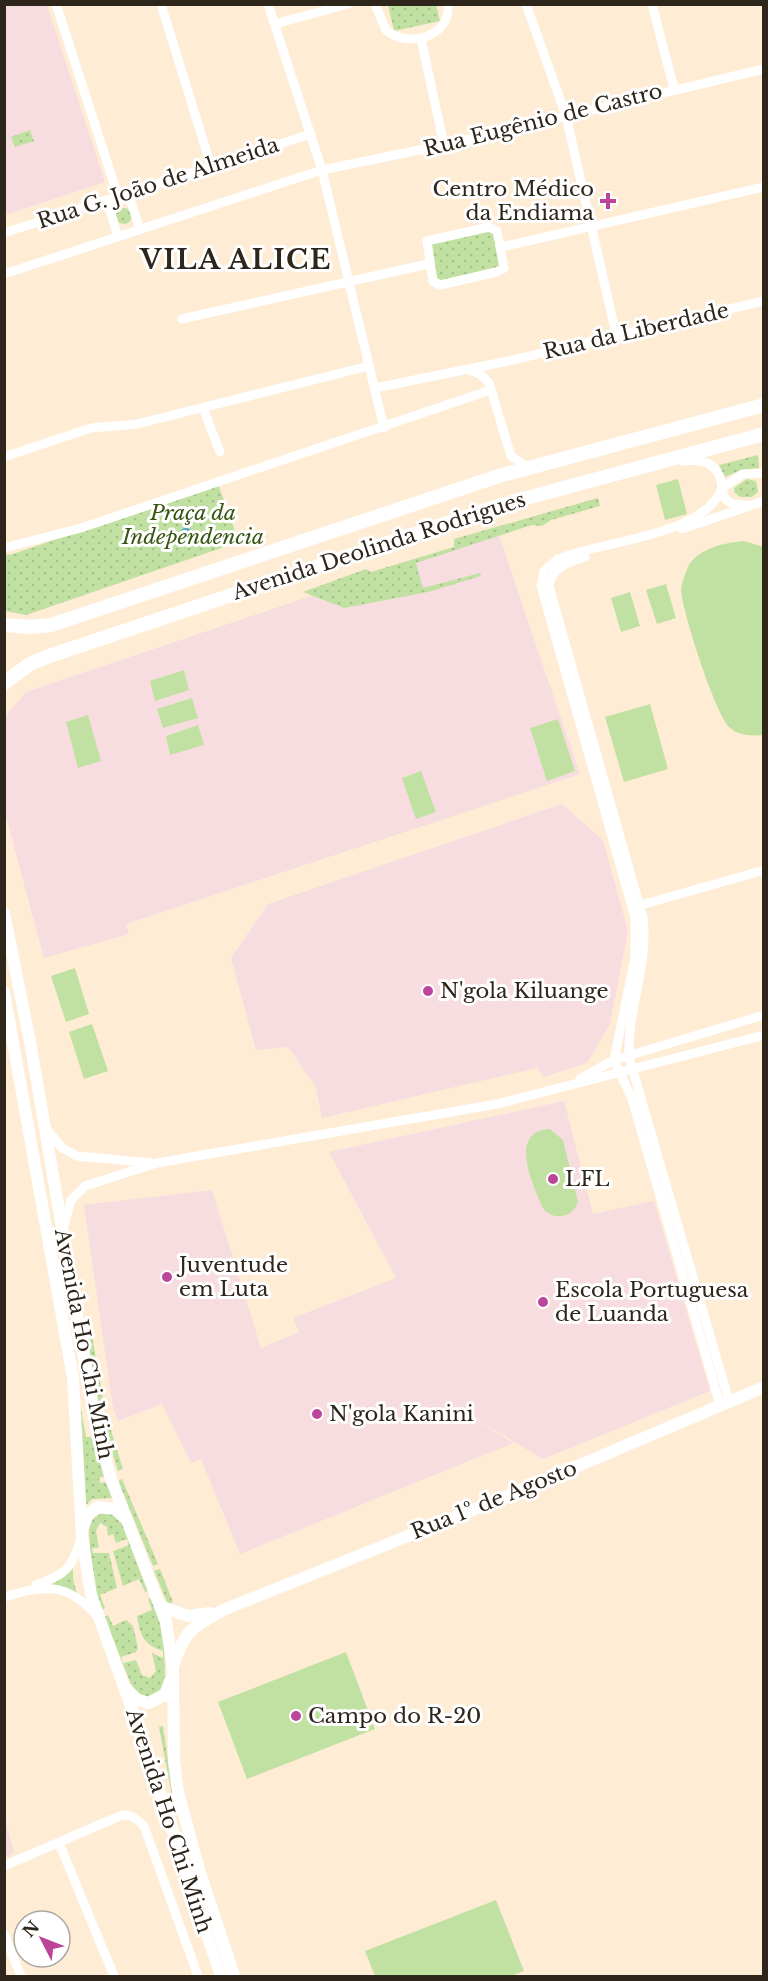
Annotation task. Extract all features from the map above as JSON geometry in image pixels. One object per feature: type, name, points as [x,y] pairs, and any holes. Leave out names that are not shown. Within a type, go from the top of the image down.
[{"type":"highway","name":"Avenida Deolinda Rodrigues","points":[[4,625],[32,627],[51,625],[527,467],[764,405]]},
{"type":"highway","name":"Avenida Deolinda Rodrigues","points":[[4,683],[30,664],[111,634],[504,504],[764,434]]},
{"type":"main road","name":"Avenida Ho Chi Minh","points":[[4,913],[93,1409],[110,1476],[162,1607],[173,1668],[174,1761],[178,1792],[200,1873],[234,1977]]},
{"type":"main road","name":"Avenida Ho Chi Minh","points":[[4,992],[73,1378],[82,1536],[87,1575],[96,1615],[122,1681],[221,1977]]},
{"type":"main road","name":"Rua 1º de Agosto","points":[[223,1610],[493,1502],[764,1387]]},
{"type":"main road","points":[[82,1536],[85,1520],[97,1507],[115,1509],[128,1521]]},
{"type":"main road","points":[[162,1607],[188,1616],[223,1610]]},
{"type":"main road","points":[[122,1681],[136,1699],[153,1702],[165,1695],[184,1637],[195,1626],[223,1610]]},
{"type":"street","points":[[56,4],[118,196]]},
{"type":"street","points":[[161,4],[211,166]]},
{"type":"street","points":[[268,4],[322,170],[384,428]]},
{"type":"street","points":[[275,24],[348,4]]},
{"type":"street","points":[[375,4],[382,25],[390,34],[406,40],[421,39],[441,27],[448,14],[448,4]]},
{"type":"street","points":[[526,4],[566,116],[616,334]]},
{"type":"street","points":[[652,4],[674,89]]},
{"type":"street","points":[[421,39],[444,146]]},
{"type":"street","name":"Rua Eugênio de Castro","points":[[322,170],[444,146],[764,69]]},
{"type":"street","name":"Rua G. João de Almeida","points":[[4,233],[311,134]]},
{"type":"street","name":"Rua G. João de Almeida","points":[[4,274],[322,170]]},
{"type":"street","points":[[502,247],[764,187]]},
{"type":"street","points":[[129,193],[140,230]]},
{"type":"street","points":[[107,200],[118,237]]},
{"type":"street","points":[[493,227],[497,231],[502,247],[505,264],[497,272],[440,285],[433,281],[426,246],[427,242],[433,238],[493,227]]},
{"type":"street","points":[[182,319],[428,264]]},
{"type":"street","name":"Rua da Liberdade","points":[[375,388],[469,370],[764,301]]},
{"type":"street","points":[[490,387],[495,370],[508,361]]},
{"type":"street","points":[[4,457],[78,432],[138,424],[369,366]]},
{"type":"street","points":[[469,370],[480,374],[490,387],[510,456],[502,475]]},
{"type":"street","points":[[4,548],[81,528],[384,428],[490,387]]},
{"type":"street","points":[[203,408],[220,452]]},
{"type":"street","points":[[510,456],[527,467]]},
{"type":"street","points":[[647,465],[705,460],[717,469],[724,498],[733,505],[760,503]]},
{"type":"street","points":[[724,1403],[632,1099],[614,1060],[634,958],[635,918],[543,598],[541,581],[548,566],[564,556],[693,519],[712,506],[722,488],[743,474],[764,473]]},
{"type":"street","points":[[724,1403],[629,1057],[629,1029],[644,944],[640,905],[551,599],[549,582],[556,570],[570,561],[694,526],[760,503],[764,496]]},
{"type":"street","points":[[640,905],[764,870]]},
{"type":"street","points":[[547,1092],[589,1075],[614,1060],[764,1015]]},
{"type":"street","points":[[589,1075],[609,1054],[619,1034]]},
{"type":"street","points":[[62,1234],[71,1200],[85,1186],[157,1163],[445,1115],[547,1092],[764,1035]]},
{"type":"street","points":[[44,1126],[62,1148],[77,1156],[157,1163]]},
{"type":"street","points":[[4,1597],[57,1578],[66,1572],[77,1552],[82,1536]]},
{"type":"street","points":[[17,1593],[51,1588],[63,1590],[76,1595],[96,1615]]},
{"type":"street","points":[[4,1866],[122,1815],[130,1815],[137,1819],[144,1826],[198,1977]]},
{"type":"street","points":[[59,1843],[114,1977]]},
{"type":"street","points":[[4,1934],[21,1977]]},
{"type":"shaded area","points":[[4,5],[47,5],[105,182],[5,215]]},
{"type":"shaded area","points":[[498,533],[580,774],[126,924],[129,934],[44,958],[5,813],[4,718],[26,692]]},
{"type":"shaded area","name":"N'gola Kiluange","points":[[562,804],[603,840],[628,931],[610,1024],[587,1063],[544,1077],[537,1068],[322,1118],[316,1087],[288,1047],[256,1050],[231,958],[268,904]]},
{"type":"shaded area","points":[[564,1101],[593,1214],[654,1201],[710,1391],[543,1459],[456,1407],[513,1443],[240,1554],[201,1459],[191,1463],[162,1404],[118,1421],[113,1407],[84,1205],[212,1190],[261,1348],[299,1332],[293,1318],[396,1278],[329,1152]]},
{"type":"shaded area","points":[[4,1814],[14,1853],[5,1857],[4,1857]]},
{"type":"green space","points":[[388,5],[436,5],[440,21],[394,31]]},
{"type":"green space","points":[[30,130],[34,141],[15,147],[11,137]]},
{"type":"green space","points":[[121,208],[127,208],[132,216],[130,222],[121,224],[116,219],[116,213]]},
{"type":"green space","points":[[493,229],[501,266],[436,282],[427,242]]},
{"type":"green space","points":[[758,455],[759,468],[741,470],[725,477],[719,465]]},
{"type":"green space","points":[[678,479],[687,514],[665,520],[656,485]]},
{"type":"green space","points":[[747,479],[756,481],[758,492],[752,497],[740,497],[734,492],[734,488]]},
{"type":"green space","name":"Praça da Independencia","points":[[218,484],[239,542],[26,615],[5,611],[5,554],[10,555]]},
{"type":"green space","points":[[598,498],[600,506],[551,520],[542,526],[532,525],[416,563],[423,588],[480,573],[481,576],[428,592],[344,608],[303,592],[366,569],[371,572],[454,547],[454,539]]},
{"type":"green space","points":[[744,541],[764,547],[763,735],[741,734],[729,727],[723,718],[700,660],[682,600],[681,589],[685,576],[690,563],[695,558],[715,547]]},
{"type":"green space","points":[[666,584],[676,618],[657,624],[646,590]]},
{"type":"green space","points":[[630,592],[640,626],[621,632],[611,598]]},
{"type":"green space","points":[[184,670],[189,690],[155,701],[150,681]]},
{"type":"green space","points":[[192,698],[198,718],[163,728],[157,709]]},
{"type":"green space","points":[[650,704],[668,769],[624,782],[605,717]]},
{"type":"green space","points":[[88,715],[101,761],[78,768],[66,722]]},
{"type":"green space","points":[[558,719],[575,771],[547,781],[530,728]]},
{"type":"green space","points":[[198,725],[204,745],[170,755],[166,736]]},
{"type":"green space","points":[[421,771],[436,812],[416,819],[402,778]]},
{"type":"green space","points":[[75,968],[89,1014],[66,1022],[51,976]]},
{"type":"green space","points":[[92,1024],[108,1071],[84,1079],[69,1032]]},
{"type":"green space","name":"LFL","points":[[550,1129],[563,1140],[578,1202],[572,1211],[564,1216],[554,1216],[544,1210],[534,1188],[527,1161],[526,1149],[529,1139],[537,1132]]},
{"type":"green space","points":[[91,1330],[105,1410],[100,1411],[86,1331]]},
{"type":"green space","points":[[77,1386],[86,1437],[91,1437],[105,1476],[99,1478],[100,1483],[107,1482],[113,1498],[92,1499],[84,1507]]},
{"type":"green space","points":[[106,1414],[123,1469],[118,1471],[101,1416]]},
{"type":"green space","points":[[122,1479],[158,1564],[153,1566],[118,1481]]},
{"type":"green space","points":[[106,1511],[118,1516],[158,1614],[164,1644],[165,1685],[150,1698],[133,1689],[104,1617],[108,1615],[113,1626],[126,1620],[133,1626],[138,1648],[136,1652],[121,1657],[123,1663],[136,1660],[142,1675],[150,1678],[156,1671],[152,1653],[163,1658],[163,1651],[151,1646],[144,1639],[137,1616],[152,1610],[148,1599],[151,1598],[148,1591],[145,1592],[139,1579],[123,1586],[113,1551],[129,1545],[127,1539],[116,1543],[113,1534],[108,1536],[107,1527],[100,1523],[96,1531],[99,1548],[92,1548],[93,1553],[109,1553],[117,1588],[100,1595],[105,1608],[101,1610],[91,1574],[89,1525],[92,1519]]},
{"type":"green space","points":[[73,1565],[73,1579],[77,1594],[52,1584],[64,1577]]},
{"type":"green space","points":[[160,1569],[173,1602],[168,1604],[154,1571]]},
{"type":"green space","name":"Campo do R-20","points":[[346,1652],[375,1729],[247,1779],[218,1702]]},
{"type":"green space","points":[[163,1726],[176,1817],[159,1727]]},
{"type":"green space","points":[[496,1900],[524,1971],[511,1976],[375,1976],[365,1951]]},
{"type":"water","points":[[183,528],[189,528],[193,535],[189,542],[183,542],[179,538],[179,532]]},
{"type":"place","name":"Centro Médico da Endiama","points":[[608,201]]},
{"type":"place","name":"N'gola Kiluange","points":[[428,991]]},
{"type":"place","name":"LFL","points":[[553,1179]]},
{"type":"place","name":"Juventude em Luta","points":[[167,1277]]},
{"type":"place","name":"Escola Portuguesa de Luanda","points":[[543,1302]]},
{"type":"place","name":"N'gola Kanini","points":[[317,1414]]},
{"type":"place","name":"Campo do R-20","points":[[296,1716]]},
{"type":"district","name":"VILA ALICE","points":[[236,259]]}]
